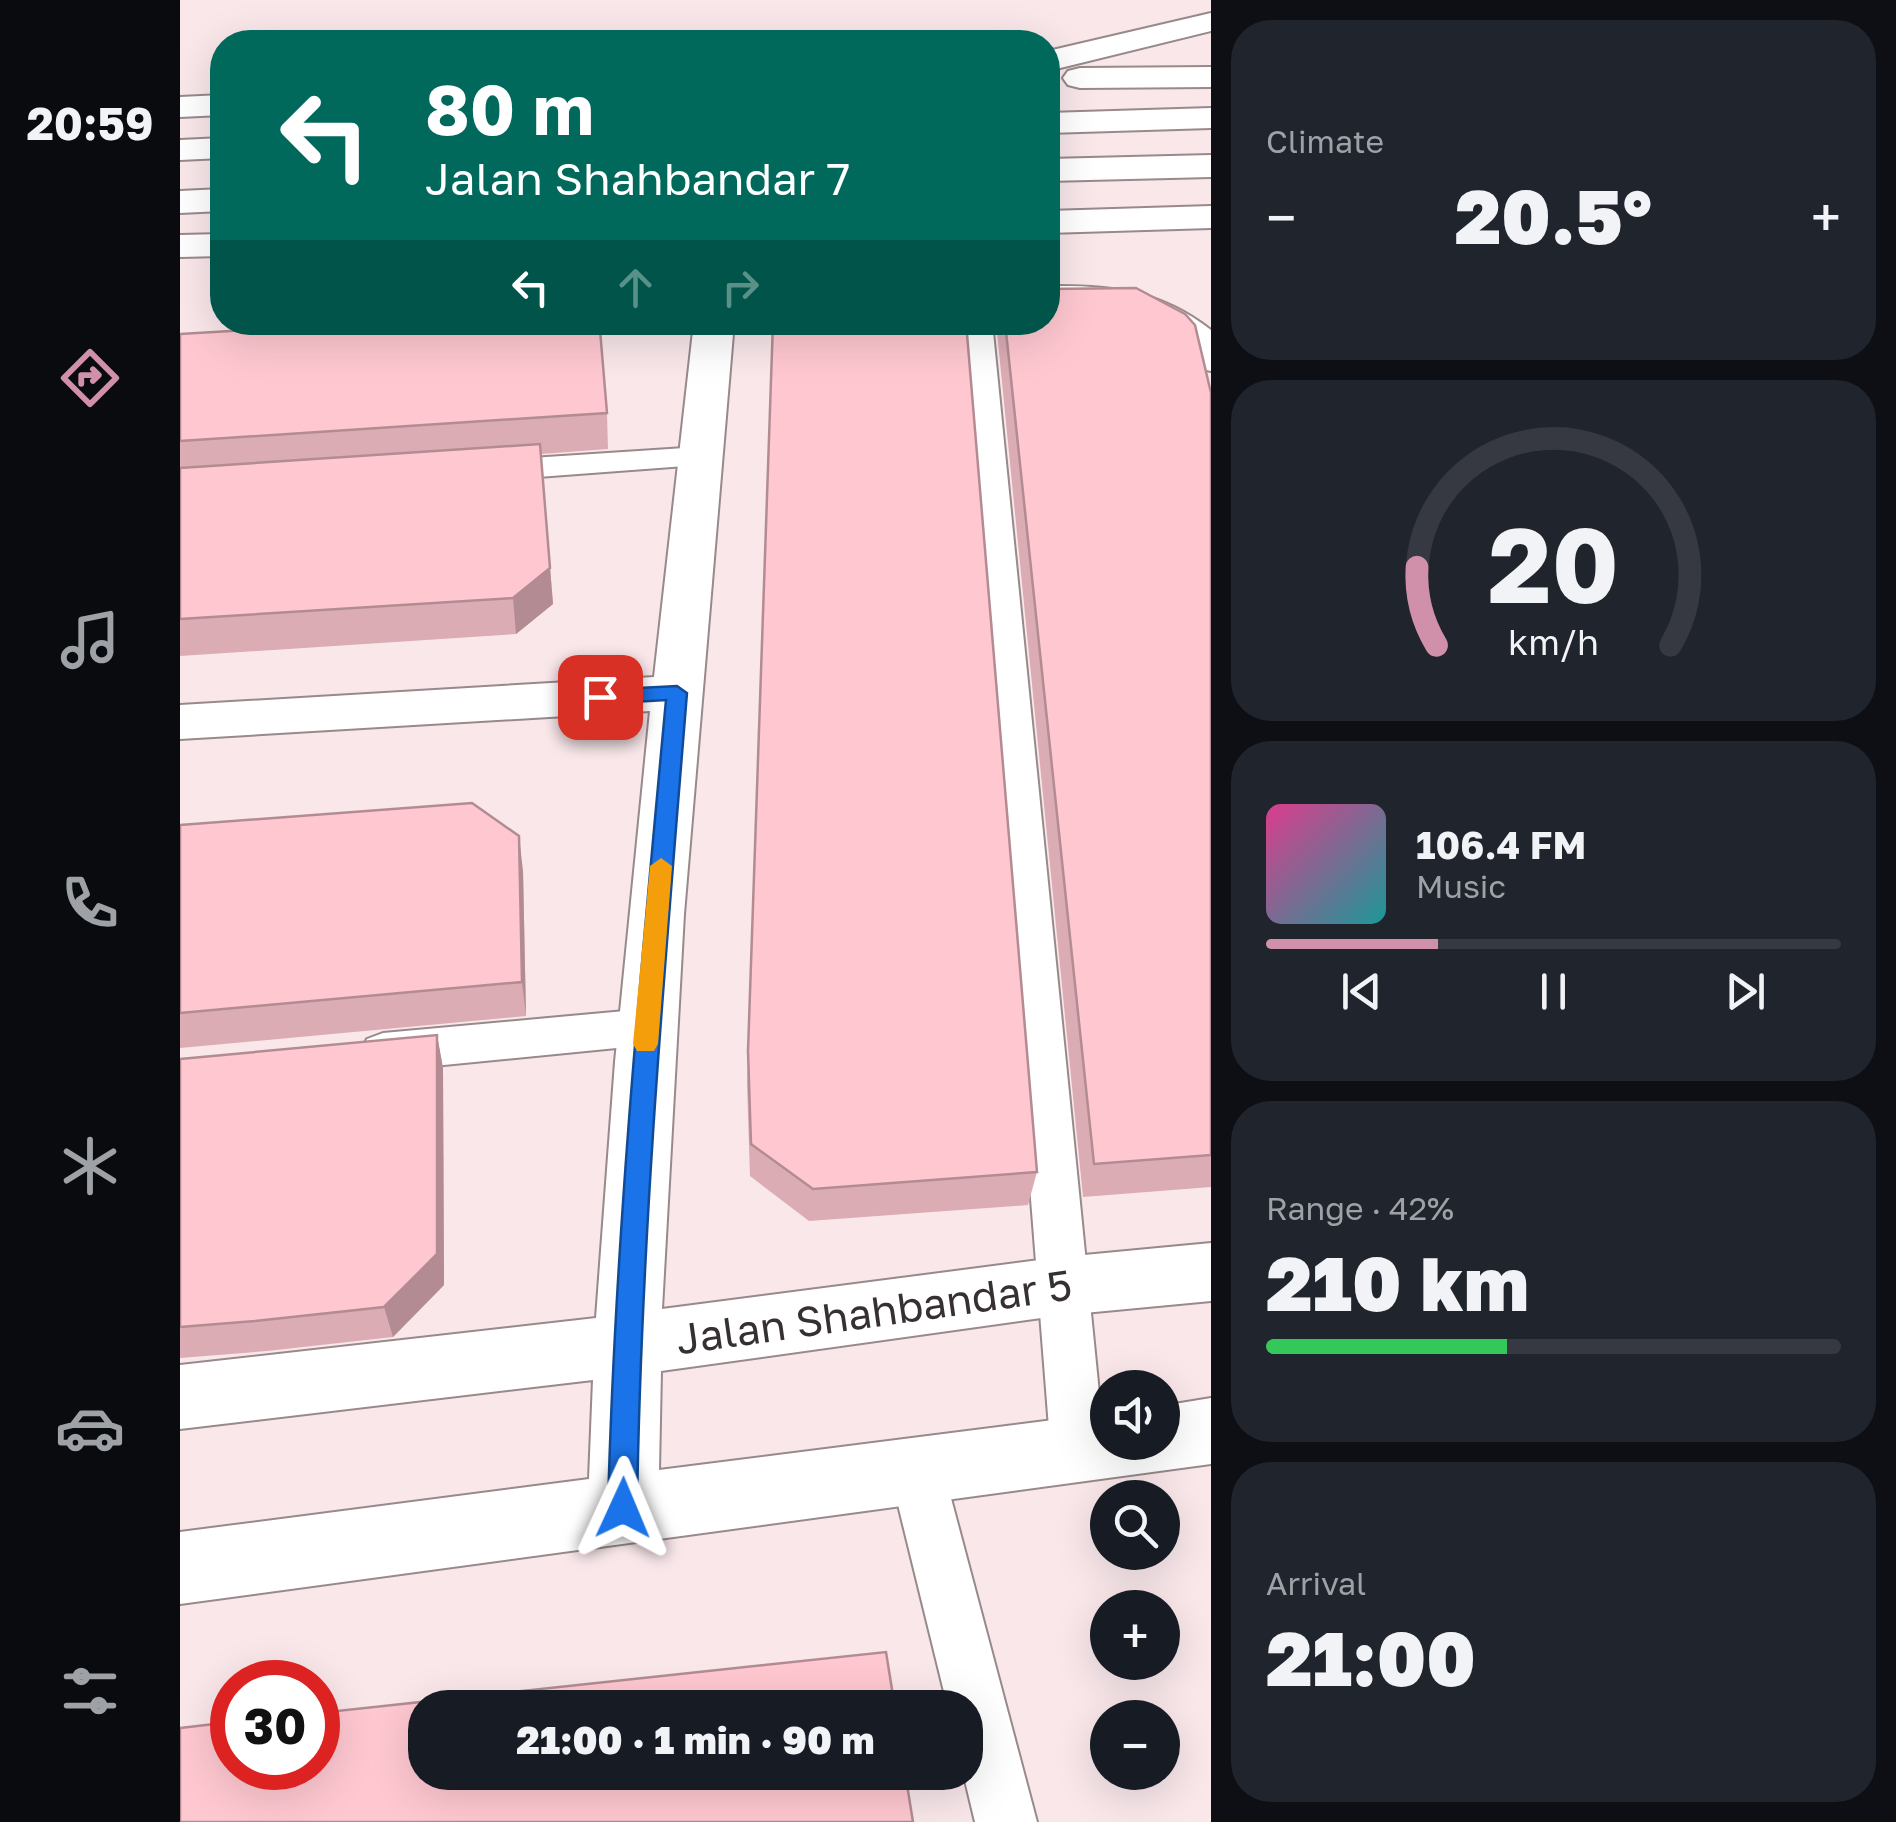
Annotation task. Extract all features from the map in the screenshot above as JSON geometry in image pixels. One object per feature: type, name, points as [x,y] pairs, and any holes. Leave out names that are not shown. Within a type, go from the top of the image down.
[{"type":"main road","points":[[1060,58],[1211,22]]},
{"type":"main road","points":[[1060,79],[1211,77]]},
{"type":"main road","points":[[180,107],[210,106]]},
{"type":"main road","points":[[1060,123],[1211,118]]},
{"type":"main road","points":[[180,150],[210,149]]},
{"type":"main road","points":[[1060,170],[1211,166]]},
{"type":"main road","points":[[180,202],[210,201]]},
{"type":"main road","points":[[1060,222],[1211,217]]},
{"type":"main road","points":[[1123,220],[1192,251]]},
{"type":"main road","points":[[180,246],[210,245]]},
{"type":"main road","points":[[1060,298],[1125,297],[1153,306],[1205,344],[1211,359]]},
{"type":"main road","points":[[623,1508],[626,1345],[647,1027],[713,335]]},
{"type":"main road","points":[[180,722],[677,693]]},
{"type":"main road","name":"Jalan Shahbandar 5","points":[[180,1397],[626,1345],[1063,1286],[1211,1272]]},
{"type":"main road","points":[[1180,1435],[1211,1430]]},
{"type":"main road","points":[[180,1568],[1090,1450]]},
{"type":"lane","points":[[979,335],[1063,1286],[1090,1383]]},
{"type":"lane","points":[[450,473],[700,457]]},
{"type":"lane","points":[[336,1056],[647,1027]]},
{"type":"lane","points":[[917,1472],[1006,1822]]},
{"type":"building","points":[[1136,288],[1185,314],[1195,325],[1211,393],[1211,1155],[1094,1164],[1006,335],[1060,335],[1060,289]]},
{"type":"building","points":[[180,334],[600,335],[607,413],[180,441]]},
{"type":"building","points":[[773,335],[967,335],[1037,1172],[813,1189],[751,1144],[748,1051]]},
{"type":"building","points":[[540,444],[550,568],[513,598],[180,619],[180,468]]},
{"type":"building","points":[[472,803],[519,836],[522,982],[180,1013],[180,825]]},
{"type":"building","points":[[437,1035],[437,1254],[384,1307],[180,1327],[180,1059]]},
{"type":"building","points":[[886,1652],[892,1690],[532,1690]]},
{"type":"building","points":[[408,1703],[408,1790],[908,1790],[913,1822],[180,1822],[180,1728],[210,1725],[210,1790],[340,1790],[340,1711]]},
{"type":"slow traffic","points":[[646,1044],[661,866]]},
{"type":"route","points":[[600,697],[677,693],[644,1067],[626,1345],[623,1508]]}]
